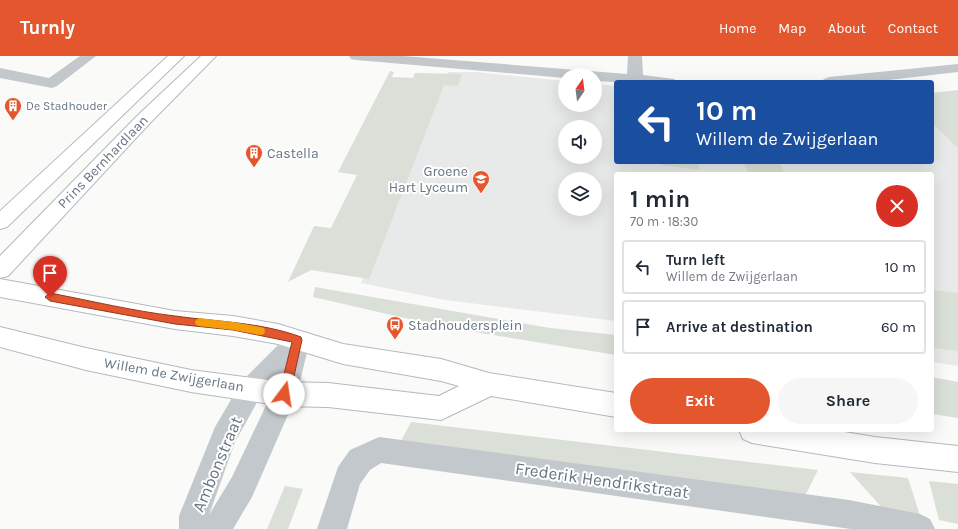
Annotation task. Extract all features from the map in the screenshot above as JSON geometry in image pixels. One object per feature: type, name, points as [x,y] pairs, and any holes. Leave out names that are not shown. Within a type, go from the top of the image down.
[{"type":"street","points":[[0,73],[52,83],[89,56]]},
{"type":"street","name":"Prins Bernhardlaan","points":[[0,222],[177,56]]},
{"type":"street","name":"Prins Bernhardlaan","points":[[0,270],[143,120],[209,56]]},
{"type":"street","points":[[356,56],[431,64],[481,61],[558,71]]},
{"type":"street","points":[[635,56],[635,79]]},
{"type":"street","points":[[847,80],[958,68]]},
{"type":"street","points":[[602,77],[646,80]]},
{"type":"street","points":[[0,288],[175,320],[233,326],[278,334],[343,354],[441,370],[489,384],[614,405]]},
{"type":"street","name":"Willem de Zwijgerlaan","points":[[0,337],[86,359],[191,381],[284,394],[328,395],[441,408],[489,384]]},
{"type":"street","name":"Ambonstraat","points":[[194,529],[194,516],[224,436],[251,389],[298,340]]},
{"type":"street","name":"Ambonstraat","points":[[217,529],[242,487],[284,394],[298,340]]},
{"type":"street","points":[[764,432],[875,450],[958,460]]},
{"type":"street","name":"Frederik Hendrikstraat","points":[[332,529],[348,477],[360,460],[379,450],[851,522],[920,529]]},
{"type":"shaded area","points":[[390,71],[394,72],[392,77],[413,78],[415,73],[462,74],[458,86],[444,85],[369,279],[311,270],[288,282],[314,226],[331,228],[357,175],[338,172]]},
{"type":"shaded area","name":"Groene Hart Lyceum","points":[[448,72],[476,72],[558,80],[558,112],[602,112],[602,85],[614,86],[614,164],[934,164],[934,117],[958,141],[958,366],[934,362],[934,172],[614,172],[614,321],[445,300],[361,283]]},
{"type":"shaded area","points":[[958,90],[958,148],[934,125],[934,93]]},
{"type":"shaded area","points":[[698,164],[700,170],[662,165]]},
{"type":"shaded area","points":[[744,164],[781,164],[784,172],[748,172]]},
{"type":"shaded area","points":[[315,287],[550,328],[614,335],[614,355],[444,327],[313,297]]},
{"type":"shaded area","points":[[934,290],[958,293],[958,351],[934,348]]},
{"type":"shaded area","points":[[934,377],[958,382],[958,418],[934,414]]},
{"type":"shaded area","points":[[411,422],[818,470],[805,496],[401,441]]},
{"type":"shaded area","points":[[850,472],[908,478],[920,516],[884,510]]},
{"type":"shaded area","points":[[929,481],[958,484],[958,524],[939,520]]},
{"type":"shaded area","points":[[285,486],[303,489],[288,529],[267,529]]},
{"type":"slow traffic","points":[[199,322],[260,331]]},
{"type":"place","name":"De Stadhouder","points":[[13,121]]},
{"type":"place","name":"Castella","points":[[254,168]]},
{"type":"place","name":"Groene Hart Lyceum","points":[[481,194]]},
{"type":"place","name":"Stadhoudersplein","points":[[395,340]]},
{"type":"route","points":[[50,297],[175,320],[233,326],[278,334],[298,340],[284,394]]}]
